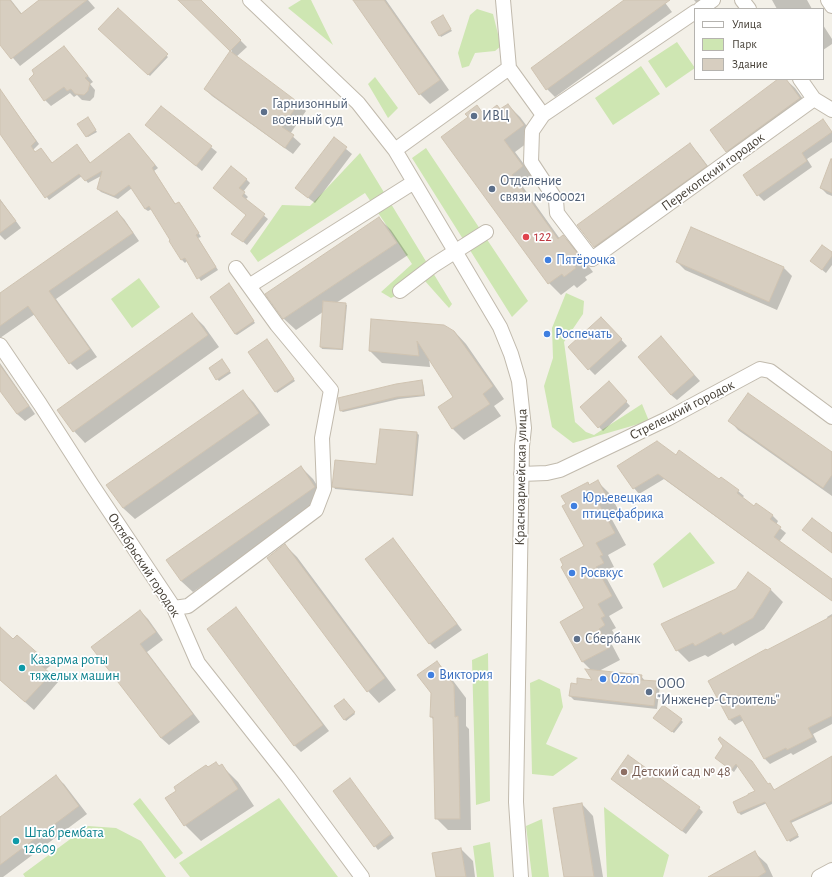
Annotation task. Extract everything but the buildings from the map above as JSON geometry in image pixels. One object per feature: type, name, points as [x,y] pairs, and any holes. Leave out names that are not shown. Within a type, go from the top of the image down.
[{"type":"street","name":"Красноармейская улица","points":[[250,0],[358,103],[395,150],[500,327],[511,354],[519,381],[524,428],[521,474],[516,802],[521,877]]},
{"type":"street","points":[[503,0],[509,68],[543,115],[694,13]]},
{"type":"street","points":[[701,8],[713,0]]},
{"type":"street","points":[[742,0],[748,8]]},
{"type":"street","points":[[828,0],[832,6]]},
{"type":"street","points":[[395,150],[509,68]]},
{"type":"street","points":[[801,80],[814,99],[832,110]]},
{"type":"street","name":"Перекопский городок","points":[[543,115],[532,131],[531,162],[556,200],[557,213],[592,259],[814,99]]},
{"type":"street","points":[[250,286],[414,182]]},
{"type":"street","points":[[400,291],[455,251],[486,232]]},
{"type":"street","points":[[174,608],[188,606],[316,510],[324,489],[322,438],[332,390],[282,330],[236,268]]},
{"type":"street","name":"Октябрьский городок","points":[[0,345],[174,608],[198,662],[288,777],[362,877]]},
{"type":"street","name":"Стрелецкий городок","points":[[521,474],[547,473],[560,470],[667,419],[760,369],[770,371],[832,417]]},
{"type":"street","points":[[819,877],[832,870]]},
{"type":"green space","points":[[301,0],[311,0],[333,45],[288,8]]},
{"type":"green space","points":[[477,9],[493,14],[501,46],[495,51],[475,53],[469,66],[462,68],[458,53],[470,15]]},
{"type":"green space","points":[[677,42],[694,69],[666,88],[648,61]]},
{"type":"green space","points":[[641,66],[660,94],[613,125],[595,98]]},
{"type":"green space","points":[[375,77],[398,108],[388,118],[368,84]]},
{"type":"green space","points":[[426,148],[528,301],[512,317],[412,158]]},
{"type":"green space","points":[[360,153],[452,304],[449,308],[425,281],[391,298],[381,292],[412,264],[365,193],[258,262],[250,251],[282,205],[310,206]]},
{"type":"green space","points":[[139,278],[160,307],[132,328],[111,299]]},
{"type":"green space","points":[[566,293],[584,301],[583,314],[564,342],[575,422],[586,432],[594,435],[642,404],[649,421],[573,443],[552,427],[544,386],[553,358],[552,328]]},
{"type":"green space","points":[[690,532],[715,563],[663,588],[653,564]]},
{"type":"green space","points":[[488,653],[490,801],[476,805],[472,660]]},
{"type":"green space","points":[[539,679],[560,689],[563,707],[546,744],[578,758],[553,776],[532,774],[530,683]]},
{"type":"green space","points":[[140,798],[183,853],[175,859],[133,804]]},
{"type":"green space","points":[[279,798],[338,877],[190,877],[179,863]]},
{"type":"green space","points":[[604,807],[669,855],[663,877],[607,877]]},
{"type":"green space","points":[[542,819],[549,877],[532,877],[526,826]]},
{"type":"green space","points":[[88,826],[116,828],[141,841],[166,877],[25,877],[23,874]]},
{"type":"green space","points":[[490,842],[494,877],[477,877],[473,846]]},
{"type":"place","name":"Гарнизонный военный суд","points":[[264,112]]},
{"type":"place","name":"ИВЦ","points":[[474,116]]},
{"type":"place","name":"Отделение связи №600021","points":[[492,189]]},
{"type":"place","name":"122","points":[[526,237]]},
{"type":"place","name":"Пятёрочка","points":[[548,260]]},
{"type":"place","name":"Роспечать","points":[[547,334]]},
{"type":"place","name":"Юрьевецкая птицефабрика","points":[[574,506]]},
{"type":"place","name":"Росвкус","points":[[572,573]]},
{"type":"place","name":"Сбербанк","points":[[577,639]]},
{"type":"place","name":"Казарма роты тяжелых машин","points":[[22,668]]},
{"type":"place","name":"Виктория","points":[[431,675]]},
{"type":"place","name":"Ozon","points":[[603,679]]},
{"type":"place","name":"ООО \"Инженер-Строитель\"","points":[[649,692]]},
{"type":"place","name":"Детский сад № 48","points":[[624,772]]},
{"type":"place","name":"Штаб рембата 12609","points":[[16,841]]}]
